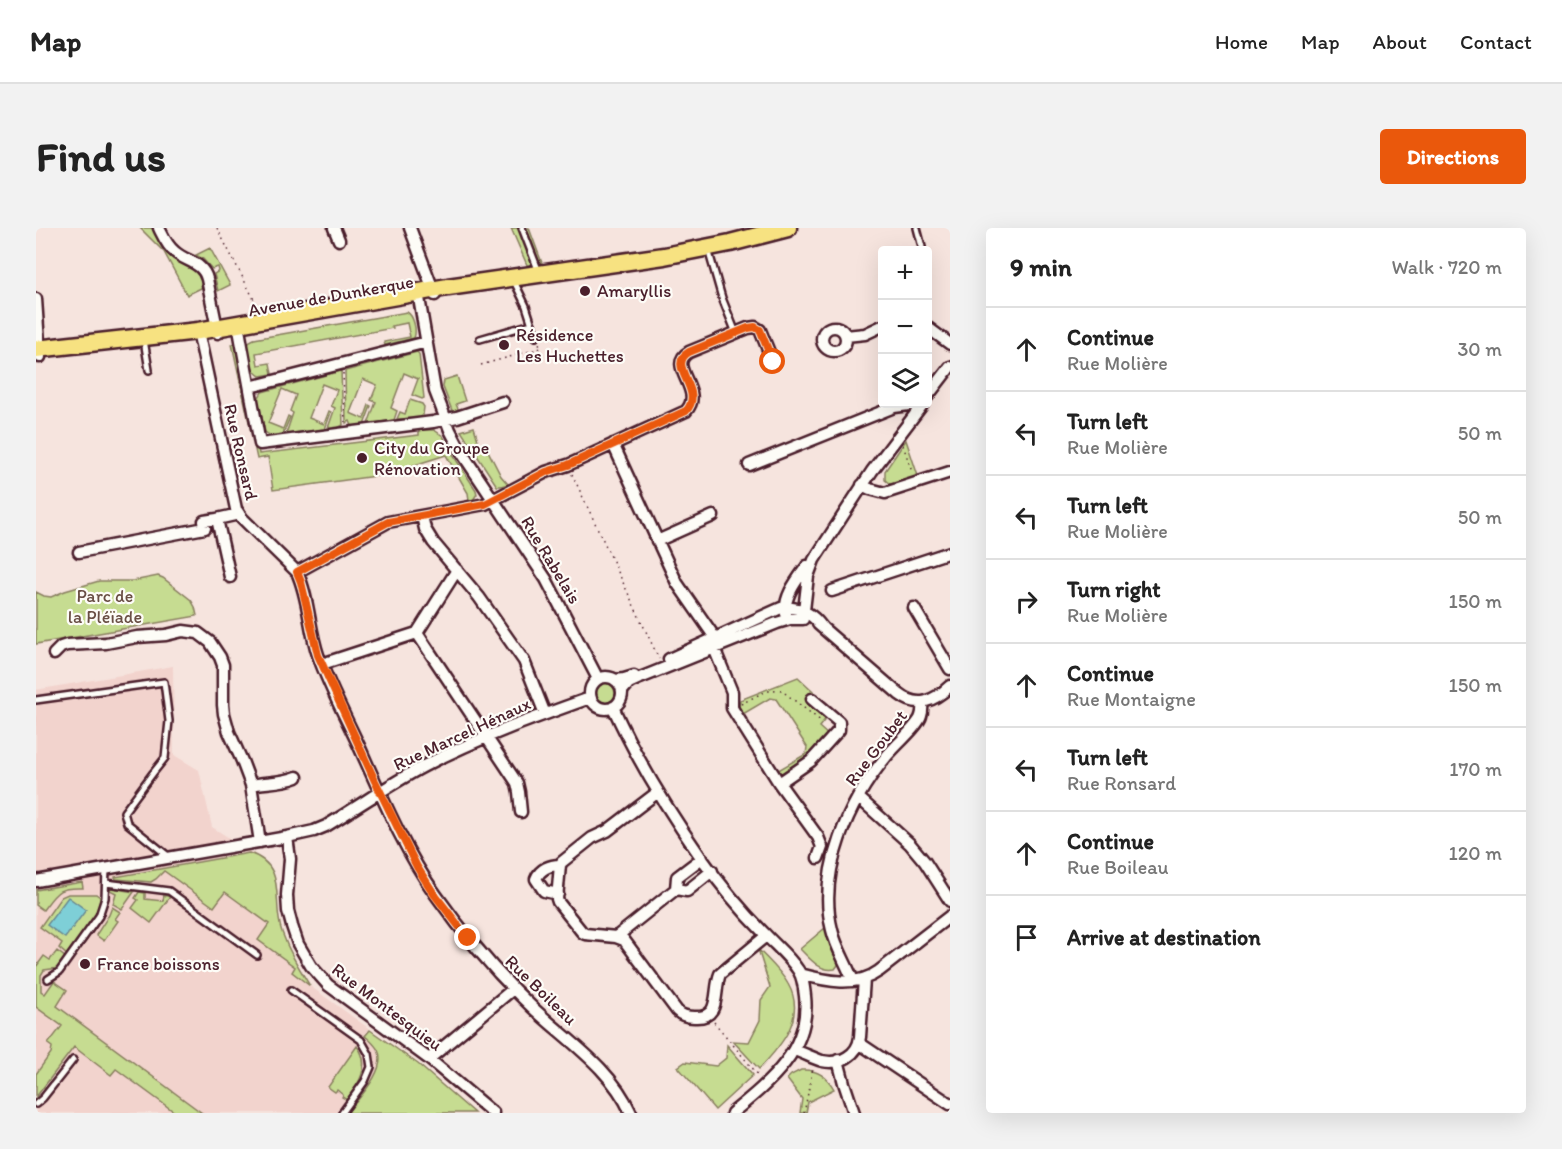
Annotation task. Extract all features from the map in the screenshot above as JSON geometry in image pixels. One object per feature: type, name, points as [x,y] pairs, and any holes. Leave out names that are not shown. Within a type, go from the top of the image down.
[{"type":"main road","name":"Avenue de Dunkerque","points":[[513,280],[540,273],[707,248],[788,228]]},
{"type":"main road","name":"Avenue de Dunkerque","points":[[238,328],[264,319],[513,280],[575,274],[630,261]]},
{"type":"main road","name":"Avenue de Dunkerque","points":[[38,353],[199,335],[426,294]]},
{"type":"street","points":[[159,228],[173,251],[199,265],[206,274],[217,332]]},
{"type":"street","points":[[334,228],[339,240]]},
{"type":"street","name":"Rue Rabelais","points":[[410,228],[426,294],[427,342],[435,391],[445,420],[462,453],[554,592],[598,679]]},
{"type":"street","points":[[36,298],[38,353]]},
{"type":"street","points":[[297,572],[388,522],[480,506],[546,472],[568,465],[688,408],[692,397],[682,369],[682,357],[689,352],[755,327],[760,330],[773,362]]},
{"type":"street","points":[[238,328],[260,444],[445,420],[503,402]]},
{"type":"street","points":[[846,336],[865,334],[878,328]]},
{"type":"street","points":[[932,331],[950,344]]},
{"type":"street","name":"Rue Ronsard","points":[[199,335],[232,494],[239,514],[297,572],[313,639],[322,664],[380,792]]},
{"type":"street","points":[[250,387],[427,342]]},
{"type":"street","points":[[932,391],[950,367]]},
{"type":"street","points":[[750,465],[892,408]]},
{"type":"street","points":[[787,620],[785,607],[788,596],[862,485],[920,408]]},
{"type":"street","points":[[613,444],[680,588],[717,644],[732,692],[732,708],[779,783],[818,837],[822,848],[818,858]]},
{"type":"street","points":[[862,485],[885,493],[950,472]]},
{"type":"street","points":[[79,552],[205,528],[204,521],[239,514]]},
{"type":"street","points":[[422,516],[425,529],[433,542],[479,597],[524,661],[545,714]]},
{"type":"street","points":[[657,541],[713,516]]},
{"type":"street","points":[[217,519],[230,577]]},
{"type":"street","points":[[832,591],[950,552]]},
{"type":"street","points":[[803,614],[808,576],[813,560]]},
{"type":"street","points":[[322,664],[417,633],[457,570]]},
{"type":"street","points":[[622,691],[636,679],[717,644],[777,609],[785,607],[814,618],[903,697],[922,702]]},
{"type":"street","points":[[914,608],[950,669]]},
{"type":"street","points":[[615,680],[627,678],[661,663],[803,614]]},
{"type":"street","points":[[54,654],[67,645],[106,643],[144,636],[191,631],[204,637],[216,650],[223,665],[224,714],[250,785],[260,842]]},
{"type":"street","points":[[417,633],[517,783],[521,812]]},
{"type":"street","points":[[608,677],[615,680],[622,691],[620,701],[606,709],[594,704],[590,698],[591,687],[598,679],[608,677]]},
{"type":"street","name":"Rue Goubet","points":[[859,980],[832,932],[828,897],[834,854],[844,826],[859,798],[884,760],[920,719],[922,702],[936,697],[950,686]]},
{"type":"street","name":"Rue Marcel Hénaux","points":[[36,881],[260,842],[319,829],[425,766],[486,737],[590,698]]},
{"type":"street","points":[[779,783],[811,761],[839,730],[839,722],[812,699]]},
{"type":"street","points":[[613,707],[658,792],[702,858],[800,974],[806,1015],[803,1030],[794,1050],[782,1067],[732,1113]]},
{"type":"street","points":[[250,785],[268,781],[285,782],[297,777]]},
{"type":"street","name":"Rue Boileau","points":[[380,792],[434,894],[479,951],[513,989],[601,1067],[632,1113]]},
{"type":"street","points":[[558,894],[544,891],[536,879],[538,875],[548,867],[560,866],[592,838],[607,831],[658,792]]},
{"type":"street","points":[[859,798],[910,844],[925,862],[950,901]]},
{"type":"street","name":"Rue Montesquieu","points":[[287,837],[290,859],[287,885],[288,911],[295,935],[316,974],[328,986],[429,1059],[493,1113]]},
{"type":"street","points":[[676,889],[676,877],[702,858]]},
{"type":"street","points":[[560,866],[558,902],[582,932],[616,937],[627,943],[680,1014],[687,1017],[698,1018],[708,1015],[713,1010],[720,974],[766,936]]},
{"type":"street","points":[[616,937],[676,889],[687,891],[712,871]]},
{"type":"street","points":[[800,974],[831,981],[859,980],[879,971],[950,915]]},
{"type":"street","points":[[794,1050],[827,1061],[838,1060],[855,1051],[859,1043],[859,980]]},
{"type":"street","points":[[429,1059],[513,989]]},
{"type":"street","points":[[859,1043],[950,1104]]},
{"type":"street","points":[[838,1060],[854,1113]]},
{"type":"lane","points":[[522,228],[540,273]]},
{"type":"lane","points":[[917,228],[922,246]]},
{"type":"lane","points":[[707,248],[722,298],[736,333]]},
{"type":"lane","points":[[513,280],[526,306],[536,338]]},
{"type":"lane","points":[[480,339],[532,324]]},
{"type":"lane","points":[[144,342],[149,370]]},
{"type":"lane","points":[[36,700],[164,682],[169,721],[165,758],[124,812],[127,823],[170,858]]},
{"type":"lane","points":[[48,979],[58,972],[99,916],[104,903],[106,869]]},
{"type":"lane","points":[[106,883],[169,891],[257,955]]},
{"type":"lane","points":[[291,990],[361,1040],[369,1054],[370,1067],[365,1081],[342,1113]]},
{"type":"lane","points":[[36,1104],[72,1060]]},
{"type":"path","points":[[217,228],[264,319]]},
{"type":"path","points":[[481,365],[541,348],[536,338]]},
{"type":"path","points":[[343,363],[345,433]]},
{"type":"path","points":[[895,440],[902,444],[916,483]]},
{"type":"path","points":[[568,465],[661,663]]},
{"type":"path","points":[[732,708],[775,689],[781,690],[822,722]]},
{"type":"path","points":[[708,1015],[766,1083]]},
{"type":"path","points":[[804,1113],[814,1058]]},
{"type":"shaded area","points":[[173,666],[174,755],[199,770],[212,827],[268,864],[277,885],[281,930],[292,956],[310,986],[418,1064],[474,1113],[36,1113],[36,690]]},
{"type":"green space","points":[[140,228],[153,228],[167,253],[194,269],[202,278],[205,286],[187,295],[164,252]]},
{"type":"green space","points":[[511,228],[529,228],[542,263],[527,265]]},
{"type":"green space","points":[[210,248],[230,285],[218,291],[214,274],[219,271],[218,267],[212,269],[196,255]]},
{"type":"green space","points":[[407,312],[414,324],[414,338],[385,345],[384,342],[410,337],[407,323],[392,326],[393,328],[256,353],[258,365],[270,363],[272,374],[260,376],[251,363],[247,346],[254,339]]},
{"type":"green space","points":[[238,343],[259,454],[419,435],[419,430],[434,430],[443,436],[477,494],[473,500],[469,500],[468,493],[446,455],[383,475],[273,490],[268,457],[257,459],[232,344]]},
{"type":"green space","points":[[417,352],[424,398],[412,395],[418,379],[404,373],[391,408],[397,411],[394,420],[368,424],[376,402],[371,400],[377,385],[363,379],[350,413],[364,419],[369,405],[371,406],[364,425],[352,426],[350,421],[346,423],[345,371]]},
{"type":"green space","points":[[341,371],[343,425],[334,429],[328,428],[335,408],[331,406],[337,390],[322,384],[309,418],[324,424],[329,411],[331,412],[325,429],[286,434],[293,413],[290,411],[296,395],[282,389],[268,423],[283,429],[288,416],[290,417],[283,434],[271,436],[265,432],[258,399],[262,392]]},
{"type":"green space","points":[[457,376],[465,401],[456,404],[459,411],[453,413],[443,387],[444,380]]},
{"type":"green space","points":[[410,400],[424,407],[421,418],[397,419],[400,412],[405,414]]},
{"type":"green space","points":[[474,427],[480,447],[485,445],[501,476],[508,484],[497,486],[461,431]]},
{"type":"green space","points":[[906,440],[918,476],[890,484],[885,480],[885,471]]},
{"type":"green space","name":"Parc de la Pléïade","points":[[158,576],[191,600],[197,616],[36,644],[36,592],[51,597],[99,581],[133,581]]},
{"type":"green space","points":[[798,677],[813,691],[814,694],[808,700],[827,717],[819,727],[829,736],[799,765],[778,776],[775,772],[806,754],[807,747],[776,699],[770,698],[743,714],[739,708],[740,700]]},
{"type":"green space","points":[[605,683],[612,686],[615,693],[612,700],[605,703],[598,700],[595,693],[598,686]]},
{"type":"green space","points":[[249,853],[261,859],[274,876],[282,932],[310,986],[292,972],[295,967],[258,940],[269,924],[225,892],[214,907],[164,871],[151,882],[116,879],[115,877]]},
{"type":"green space","points":[[82,882],[83,888],[68,888],[59,892],[43,910],[36,905],[36,890]]},
{"type":"green space","points":[[111,888],[134,892],[122,909],[113,904],[116,893],[110,890]]},
{"type":"green space","points":[[139,892],[145,893],[145,899],[163,901],[164,895],[170,897],[151,923],[132,908],[138,900],[135,898]]},
{"type":"green space","points":[[68,894],[96,894],[100,897],[93,920],[68,956],[59,948],[62,943],[40,927],[61,897]]},
{"type":"green space","points":[[112,907],[120,912],[115,919],[118,921],[104,941],[96,935]]},
{"type":"green space","points":[[825,928],[837,959],[838,965],[835,969],[820,967],[800,949]]},
{"type":"green space","points":[[758,949],[785,979],[793,996],[795,1008],[789,1030],[783,1041],[759,1069],[733,1041],[749,1042],[760,1020],[761,1000],[770,987]]},
{"type":"green space","points":[[57,951],[66,958],[59,968],[44,970],[41,975],[41,991],[45,994],[54,981],[67,990],[57,1006],[202,1113],[176,1113],[116,1069],[111,1075],[74,1047],[36,1097],[36,1074],[51,1053],[52,1047],[48,1044],[62,1026],[36,1007],[36,967],[44,956],[50,960]]},
{"type":"green space","points":[[370,1030],[418,1064],[474,1113],[347,1113],[364,1092],[379,1066],[378,1050],[365,1036]]},
{"type":"green space","points":[[727,1045],[753,1075],[715,1110],[678,1067],[685,1062],[716,1066],[726,1058]]},
{"type":"green space","points":[[357,1046],[363,1060],[362,1074],[347,1100],[337,1090],[335,1092],[328,1087]]},
{"type":"green space","points":[[801,1070],[820,1074],[834,1089],[808,1102],[806,1113],[800,1113],[802,1099],[787,1079]]},
{"type":"water","points":[[68,897],[86,910],[65,938],[47,925]]},
{"type":"place","name":"Amaryllis","points":[[585,291]]},
{"type":"place","name":"Résidence Les Huchettes","points":[[504,345]]},
{"type":"place","name":"City du Groupe Rénovation","points":[[362,458]]},
{"type":"place","name":"France boissons","points":[[85,964]]},
{"type":"route","points":[[468,938],[434,894],[417,867],[375,781],[318,655],[297,572],[388,522],[485,504],[546,472],[568,465],[686,411],[691,404],[692,397],[681,361],[682,357],[689,352],[755,327],[760,330],[773,362]]}]
